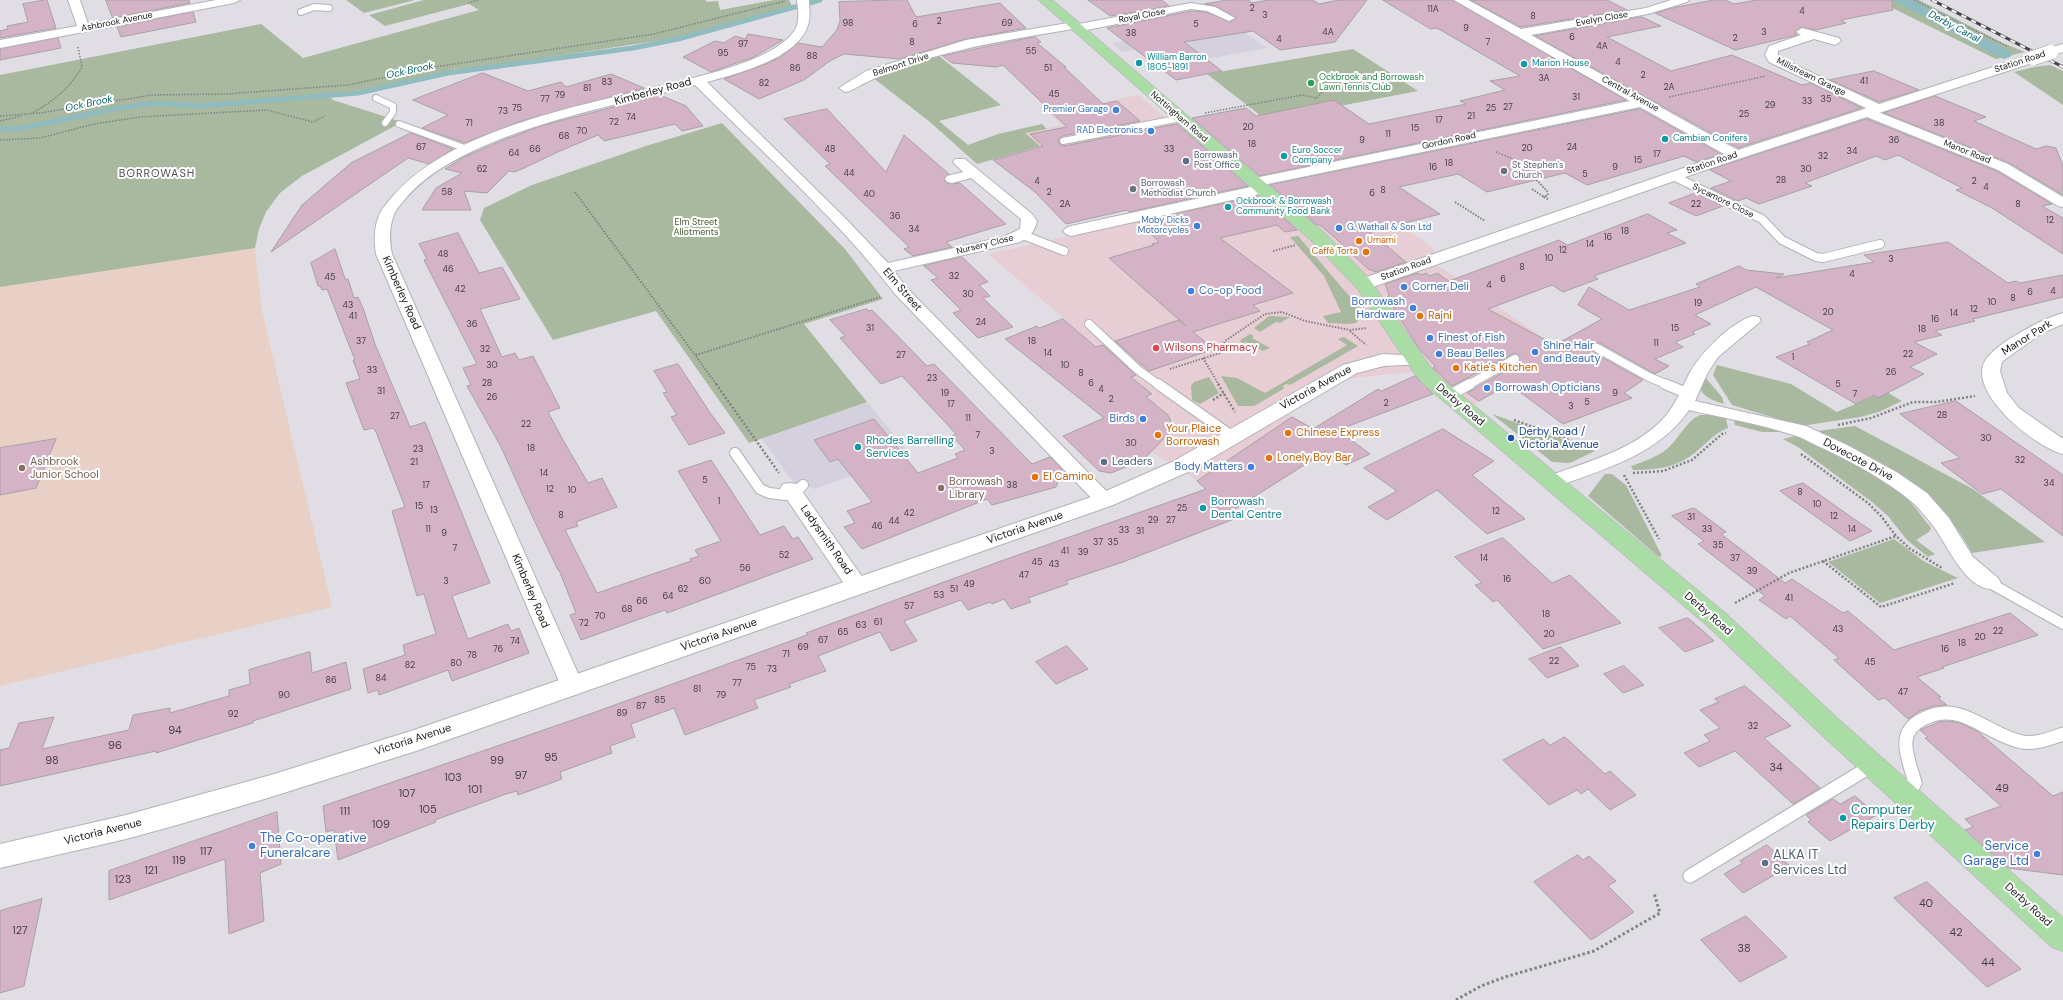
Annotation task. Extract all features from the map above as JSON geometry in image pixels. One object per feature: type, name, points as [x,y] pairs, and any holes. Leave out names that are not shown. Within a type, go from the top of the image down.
[{"type":"main road","name":"Nottingham Road","points":[[1045,0],[1318,237],[1364,284]]},
{"type":"main road","name":"Station Road","points":[[1364,284],[1571,213],[1673,176],[2057,50]]},
{"type":"main road","name":"Derby Road","points":[[1364,284],[1415,360],[1432,381],[1448,396],[1712,616],[1873,765],[2063,937]]},
{"type":"main road","name":"Victoria Avenue","points":[[0,856],[126,827],[271,786],[572,687],[1105,500],[1173,471],[1240,433],[1278,409],[1359,365],[1383,360],[1415,360]]},
{"type":"street","points":[[74,0],[84,28]]},
{"type":"street","name":"Ashbrook Avenue","points":[[0,44],[234,0]]},
{"type":"street","name":"Central Avenue","points":[[1460,0],[1736,155]]},
{"type":"street","name":"Evelyn Close","points":[[1520,33],[1648,11],[1683,0]]},
{"type":"street","name":"Kimberley Road","points":[[572,687],[383,249],[382,232],[384,219],[401,193],[414,180],[430,169],[467,149],[513,130],[698,80],[751,63],[785,45],[799,33],[804,19],[803,5]]},
{"type":"street","name":"Royal Close","points":[[1075,27],[1191,6],[1204,6],[1214,9],[1229,18]]},
{"type":"street","name":"Belmont Drive","points":[[845,88],[870,74],[987,38],[1075,27]]},
{"type":"street","points":[[1795,29],[1835,41]]},
{"type":"street","name":"Millstream Grange","points":[[1814,35],[1773,49],[1771,54],[1773,59],[1872,110]]},
{"type":"street","points":[[946,36],[958,46]]},
{"type":"street","name":"Elm Street","points":[[698,80],[841,222],[884,269],[901,291],[1105,500]]},
{"type":"street","name":"Gordon Road","points":[[1071,231],[1259,185],[1644,102]]},
{"type":"street","name":"Manor Road","points":[[1872,110],[2003,167],[2063,203]]},
{"type":"street","name":"Nursery Close","points":[[884,269],[1007,241],[1023,234],[1029,226],[1027,217],[960,162]]},
{"type":"street","points":[[952,179],[974,173]]},
{"type":"street","name":"Manor Park","points":[[2063,318],[2024,338],[1999,355],[1992,363],[1990,372],[1996,392],[2008,409],[2024,422],[2063,448]]},
{"type":"street","points":[[1551,482],[1592,467],[1644,442],[1664,429],[1687,399],[1700,370],[1708,358],[1730,336],[1752,321]]},
{"type":"street","name":"Dovecote Drive","points":[[1687,399],[1799,430],[1871,465],[1910,490],[1942,523],[1966,562],[1985,579]]},
{"type":"street","name":"Ladysmith Road","points":[[796,489],[857,586]]},
{"type":"lane","points":[[309,0],[314,7]]},
{"type":"lane","points":[[300,12],[314,7],[329,8]]},
{"type":"lane","points":[[376,98],[393,106],[393,112],[385,123]]},
{"type":"lane","points":[[1063,141],[1181,118]]},
{"type":"lane","points":[[399,124],[467,149]]},
{"type":"lane","name":"Sycamore Close","points":[[1673,176],[1762,219],[1782,240],[1816,257],[1824,258],[1855,249],[1880,244]]},
{"type":"lane","points":[[1023,234],[1064,250]]},
{"type":"lane","points":[[1089,324],[1146,376],[1240,433]]},
{"type":"lane","points":[[1597,348],[1687,399]]},
{"type":"lane","points":[[1448,396],[1515,359]]},
{"type":"lane","name":"Ladysmith Road","points":[[735,453],[760,489],[769,493],[796,489]]},
{"type":"lane","points":[[1985,579],[2063,624]]},
{"type":"lane","points":[[1908,796],[1915,783],[1905,739],[1910,727],[1924,717],[1935,713],[1961,714],[2017,740],[2034,743],[2063,734]]},
{"type":"lane","points":[[1690,876],[1873,765]]},
{"type":"path","points":[[468,3],[478,0]]},
{"type":"path","points":[[0,121],[27,115],[152,95],[226,94],[348,85],[428,68],[654,34],[789,0]]},
{"type":"path","points":[[1914,0],[2012,49]]},
{"type":"path","points":[[0,116],[27,115],[62,96],[70,87],[82,67],[82,59]]},
{"type":"path","points":[[1644,102],[1767,76]]},
{"type":"path","points":[[1318,98],[1323,91]]},
{"type":"path","points":[[1181,118],[1302,95],[1320,99]]},
{"type":"path","points":[[0,140],[40,138],[94,124],[140,117],[267,110],[313,122],[325,116]]},
{"type":"path","points":[[1493,151],[1502,153],[1530,172],[1547,191],[1548,195],[1544,197]]},
{"type":"path","points":[[1532,189],[1571,213]]},
{"type":"path","points":[[575,192],[796,489]]},
{"type":"path","points":[[1455,202],[1506,235]]},
{"type":"path","points":[[696,354],[881,297]]},
{"type":"path","points":[[1146,376],[1220,353],[1225,341],[1265,314],[1282,312],[1305,321],[1350,330],[1392,325]]},
{"type":"path","points":[[1203,358],[1240,433]]},
{"type":"path","points":[[1799,430],[1871,418],[1913,402],[1936,402],[1996,392]]},
{"type":"path","points":[[1623,472],[1639,473],[1663,471],[1692,460],[1722,434],[1730,431]]},
{"type":"path","points":[[1797,452],[1868,503],[1882,516],[1896,536],[1908,548],[1943,568]]},
{"type":"path","points":[[1712,616],[1789,573],[1896,536]]},
{"type":"path","points":[[1823,561],[1881,607],[1985,579]]},
{"type":"path","points":[[1456,1000],[1481,986],[1505,977],[1559,963],[1604,946],[1660,913],[1654,893]]},
{"type":"shaded area","points":[[1234,25],[1267,48],[1168,66],[1138,49],[1122,52],[1112,43]]},
{"type":"shaded area","points":[[1139,95],[1178,129],[1049,155],[1025,133],[1062,125],[1049,113]]},
{"type":"shaded area","points":[[1258,195],[1292,224],[1377,207],[1433,248],[1439,266],[1568,355],[1470,406],[1430,370],[1345,379],[1287,413],[1341,443],[1230,513],[1191,476],[1153,453],[1110,415],[1154,395],[988,254]]},
{"type":"shaded area","points":[[255,248],[262,311],[332,607],[0,686],[0,287]]},
{"type":"shaded area","points":[[867,402],[910,454],[815,489],[793,482],[762,439]]},
{"type":"green space","points":[[346,0],[415,0],[364,13]]},
{"type":"green space","points":[[424,0],[705,0],[707,2],[718,1],[720,10],[774,0],[789,0],[792,6],[676,38],[470,69],[457,69],[362,90],[327,94],[333,100],[402,122],[302,176],[280,193],[266,212],[259,229],[255,248],[0,287],[0,75],[261,24],[303,58],[479,10],[469,4],[385,26],[369,15]]},
{"type":"green space","points":[[1876,0],[1919,0],[2003,43],[2025,52],[1996,59]]},
{"type":"green space","name":"Ockbrook and Borrowash Lawn Tennis Club","points":[[1353,49],[1418,91],[1266,120],[1207,74]]},
{"type":"green space","points":[[939,56],[1001,105],[939,121],[968,145],[998,134],[1042,124],[1047,129],[1025,133],[1040,146],[977,164],[930,122],[872,77]]},
{"type":"green space","points":[[2050,65],[2063,71],[2063,105],[2014,72]]},
{"type":"green space","name":"Elm Street Allotments","points":[[722,123],[845,249],[883,299],[804,324],[867,402],[749,443],[656,311],[553,340],[480,220],[484,208],[532,185],[646,146]]},
{"type":"green space","points":[[1298,236],[1363,314],[1356,323],[1328,323],[1323,316],[1341,312],[1324,276],[1290,237]]},
{"type":"green space","points":[[1269,316],[1290,317],[1280,323],[1276,322],[1260,332],[1254,328]]},
{"type":"green space","points":[[1250,334],[1254,336],[1252,338],[1270,348],[1263,351],[1246,342],[1242,344],[1240,340]]},
{"type":"green space","points":[[1344,337],[1358,346],[1290,385],[1286,384],[1282,387],[1285,388],[1254,406],[1238,406],[1221,376],[1237,378],[1265,393],[1347,345],[1338,339]]},
{"type":"green space","points":[[1717,365],[1791,384],[1837,412],[1885,391],[1902,401],[1879,412],[1860,417],[1808,425],[1798,425],[1732,405],[1713,375]]},
{"type":"green space","points":[[1209,377],[1219,393],[1200,404],[1192,400],[1191,386],[1194,382]]},
{"type":"green space","points":[[1705,377],[1722,397],[1724,404],[1709,398],[1703,393],[1700,386]]},
{"type":"green space","points":[[1492,414],[1595,451],[1570,463],[1552,462]]},
{"type":"green space","points":[[1701,415],[1725,415],[1728,428],[1712,437],[1683,461],[1655,469],[1633,470],[1631,466],[1654,457],[1667,449],[1692,420]]},
{"type":"green space","points":[[1734,419],[1772,427],[1779,432],[1762,432],[1735,425]]},
{"type":"green space","points":[[1855,426],[1973,489],[2045,542],[1972,553],[1958,530],[1942,510],[1925,493],[1886,466],[1818,431]]},
{"type":"green space","points":[[1795,436],[1861,466],[1885,481],[1906,497],[1931,528],[1929,532],[1916,540],[1935,554],[1928,557],[1907,540],[1888,516],[1872,502],[1798,447],[1783,439]]},
{"type":"green space","points":[[1605,474],[1612,474],[1626,485],[1662,556],[1659,557],[1588,496]]},
{"type":"green space","points":[[1894,539],[1925,562],[1958,578],[1880,603],[1828,562]]},
{"type":"building","points":[[47,0],[56,28],[0,38],[0,31],[8,29],[7,26],[28,22],[23,4]]},
{"type":"building","points":[[106,0],[189,0],[190,3],[113,18]]},
{"type":"building","points":[[907,0],[916,17],[1000,3],[1026,28],[966,39],[900,59],[844,54],[830,61],[804,80],[759,99],[724,79],[781,57],[798,43],[822,47],[837,30],[840,21],[839,2]]},
{"type":"building","points":[[1088,0],[1162,0],[1169,6],[1111,16]]},
{"type":"building","points":[[1227,0],[1248,0],[1252,3],[1269,0],[1313,0],[1319,4],[1339,0],[1367,0],[1335,42],[1280,50],[1253,31],[1184,42],[1222,71],[1176,80],[1107,28],[1191,11],[1207,12],[1230,22],[1236,18],[1216,6],[1205,4]]},
{"type":"building","points":[[1383,0],[1453,0],[1626,100],[1259,176],[1192,118],[1246,108],[1256,116],[1334,100],[1369,124],[1466,104],[1460,101],[1505,90],[1490,81],[1520,76],[1437,28],[1431,29]]},
{"type":"building","points":[[1471,0],[1607,0],[1627,10],[1521,27]]},
{"type":"building","points":[[1714,0],[1725,0],[1734,4],[1757,0],[1892,0],[1893,10],[1841,20],[1846,23],[1816,30],[1801,27],[1795,32],[1797,35],[1735,50],[1655,13]]},
{"type":"building","points":[[193,12],[196,22],[121,37],[117,27]]},
{"type":"building","points":[[1642,17],[1661,26],[1607,37],[1671,71],[1732,55],[1802,85],[1811,83],[1862,108],[1738,148],[1535,36]]},
{"type":"building","points":[[748,34],[783,40],[754,57],[711,72],[683,57],[715,41],[724,43],[735,36],[745,39]]},
{"type":"building","points":[[1035,37],[1041,42],[1037,43],[1066,67],[1064,67],[1103,104],[1117,101],[1140,121],[1062,136],[1058,140],[1060,144],[1064,146],[1177,124],[1248,186],[1129,212],[1127,210],[1066,224],[1035,192],[993,160],[1043,146],[1030,134],[1067,127],[1003,65],[996,67],[952,63],[943,56]]},
{"type":"building","points":[[58,38],[61,48],[0,60],[0,49]]},
{"type":"building","points":[[1874,71],[1919,90],[1879,102],[1830,80]]},
{"type":"building","points":[[483,73],[528,91],[561,82],[566,87],[611,74],[644,88],[521,121],[465,143],[422,128],[448,115],[413,100]]},
{"type":"building","points":[[660,95],[686,106],[703,126],[682,131],[675,124],[604,141],[598,135],[522,169],[514,172],[509,171],[487,193],[464,191],[471,210],[422,210],[436,188],[462,173],[445,169],[464,157],[541,126]]},
{"type":"building","points":[[1935,96],[1986,117],[1974,121],[2036,149],[2046,146],[2056,148],[2063,166],[2063,195],[2009,163],[1884,113]]},
{"type":"building","points":[[827,109],[886,172],[904,135],[949,174],[944,178],[946,183],[960,183],[1006,224],[946,242],[952,247],[913,256],[904,249],[909,247],[825,166],[830,164],[784,119]]},
{"type":"building","points":[[1640,109],[1721,154],[1696,162],[1684,156],[1587,185],[1565,173],[1487,192],[1458,174],[1399,187],[1440,214],[1370,232],[1406,262],[1376,272],[1368,269],[1332,235],[1320,225],[1317,225],[1270,185]]},
{"type":"building","points":[[1867,119],[1997,171],[2052,204],[2042,206],[2063,218],[2063,254],[1992,208],[1956,190],[1962,188],[1898,155],[1885,160],[1876,156],[1805,183],[1812,186],[1759,204],[1746,198],[1738,201],[1711,188],[1731,181],[1710,170]]},
{"type":"building","points":[[411,133],[453,149],[429,164],[408,158],[271,252],[302,205],[351,163]]},
{"type":"building","points":[[1696,193],[1723,206],[1696,216],[1669,203]]},
{"type":"building","points":[[1258,196],[1297,230],[1285,232],[1277,225],[1220,238],[1293,293],[1253,305],[1260,311],[1193,332],[1214,349],[1149,371],[1115,341],[1179,320],[1186,326],[1109,258],[1154,245],[1152,244],[1159,242],[1139,222]]},
{"type":"building","points":[[1648,214],[1677,230],[1667,233],[1686,243],[1594,276],[1598,279],[1563,292],[1552,285],[1488,309],[1555,345],[1602,319],[1578,305],[1589,287],[1629,310],[1700,287],[1696,284],[1739,266],[1746,270],[1784,274],[1776,278],[1874,262],[1864,255],[1948,242],[2008,283],[2016,281],[2020,283],[2063,275],[2063,297],[1973,319],[1975,321],[1935,331],[1942,335],[1914,342],[1937,354],[1910,367],[1924,374],[1878,398],[1874,395],[1856,404],[1776,357],[1810,344],[1807,342],[1833,330],[1756,287],[1695,315],[1711,324],[1692,332],[1695,334],[1675,342],[1683,347],[1655,359],[1669,366],[1655,374],[1600,343],[1594,344],[1592,348],[1594,353],[1643,380],[1624,393],[1632,398],[1563,424],[1509,384],[1479,401],[1467,393],[1518,364],[1520,359],[1517,354],[1512,354],[1452,386],[1433,368],[1435,366],[1418,347],[1387,298],[1389,295],[1385,284],[1418,273],[1421,275],[1426,273],[1430,276],[1437,273],[1449,281],[1559,240],[1567,245]]},
{"type":"building","points":[[458,233],[479,273],[502,267],[520,299],[480,309],[502,357],[515,353],[519,360],[533,356],[560,408],[548,412],[563,440],[588,483],[602,478],[617,507],[576,522],[578,526],[565,530],[597,593],[691,561],[690,559],[699,556],[695,550],[721,541],[678,471],[711,460],[760,535],[784,526],[793,539],[798,537],[813,559],[667,613],[665,610],[581,640],[570,615],[576,613],[559,570],[534,520],[501,447],[467,386],[471,385],[463,368],[477,364],[424,260],[427,259],[419,244]]},
{"type":"building","points":[[335,249],[345,279],[348,279],[354,298],[358,297],[363,308],[375,344],[410,427],[425,422],[490,583],[452,596],[468,639],[508,624],[511,631],[519,628],[529,653],[452,681],[448,670],[379,695],[378,690],[368,693],[363,669],[405,655],[403,645],[436,634],[424,594],[417,596],[392,511],[405,507],[376,432],[373,428],[364,430],[346,383],[360,379],[353,360],[355,360],[327,289],[322,290],[320,286],[318,286],[311,263]]},
{"type":"building","points":[[962,257],[988,282],[979,285],[990,296],[983,298],[1013,327],[978,338],[953,313],[961,310],[931,280],[938,278],[924,266]]},
{"type":"building","points":[[867,309],[869,311],[872,310],[927,366],[934,364],[1032,464],[1050,457],[1062,469],[1056,487],[992,505],[987,499],[862,549],[844,527],[855,523],[847,511],[872,502],[838,459],[830,462],[814,440],[874,419],[918,473],[958,458],[955,454],[965,450],[952,436],[956,434],[902,376],[881,384],[840,338],[845,336],[830,320]]},
{"type":"building","points":[[1063,319],[1096,347],[1103,345],[1136,375],[1131,377],[1152,394],[1146,397],[1168,415],[1174,428],[1143,460],[1111,473],[1099,471],[1063,436],[1104,418],[1005,339],[1037,326],[1039,328]]},
{"type":"building","points":[[678,364],[725,433],[689,445],[671,417],[677,415],[663,393],[667,392],[654,371]]},
{"type":"building","points":[[1415,376],[1433,394],[1338,430],[1370,454],[1346,465],[1326,451],[1230,512],[1237,518],[1123,562],[1066,581],[1068,584],[1028,598],[1031,602],[1011,609],[1004,599],[992,604],[990,602],[968,610],[961,600],[904,621],[917,641],[891,651],[880,632],[818,656],[826,671],[789,684],[791,687],[754,700],[758,708],[685,735],[674,708],[631,724],[635,737],[610,746],[612,753],[560,772],[562,779],[518,795],[517,791],[506,794],[435,820],[436,822],[338,860],[334,830],[326,832],[323,806],[590,714],[807,635],[806,633],[1001,561],[1206,489],[1197,481],[1292,417],[1313,429],[1378,389],[1381,391]]},
{"type":"building","points":[[1956,401],[2063,475],[2063,536],[2001,489],[1982,494],[1941,463],[1960,458],[1900,414]]},
{"type":"building","points":[[1443,429],[1494,461],[1472,475],[1525,519],[1487,534],[1437,490],[1387,520],[1368,507],[1397,491],[1364,468]]},
{"type":"building","name":"Ashbrook Junior School","points":[[56,439],[36,488],[0,495],[0,448]]},
{"type":"building","points":[[1803,483],[1872,531],[1850,541],[1780,491]]},
{"type":"building","points":[[1694,508],[1726,532],[1721,534],[1785,583],[1792,579],[1843,613],[1848,611],[1894,650],[2010,613],[2038,635],[1942,667],[1944,668],[1917,677],[1941,697],[1938,698],[1947,705],[1934,706],[1920,711],[1908,719],[1885,698],[1878,700],[1834,660],[1839,658],[1790,616],[1786,619],[1759,600],[1765,596],[1698,544],[1704,541],[1672,516]]},
{"type":"building","points":[[1503,538],[1552,583],[1570,575],[1621,623],[1543,649],[1497,600],[1493,602],[1475,585],[1482,583],[1455,557]]},
{"type":"building","points":[[1688,618],[1714,641],[1685,652],[1659,628]]},
{"type":"building","points":[[1067,646],[1088,669],[1056,684],[1036,662]]},
{"type":"building","points":[[1561,647],[1579,666],[1547,678],[1529,659]]},
{"type":"building","points":[[310,652],[312,673],[346,662],[351,689],[253,721],[253,723],[156,753],[156,751],[0,786],[0,750],[9,748],[19,723],[54,717],[42,749],[129,730],[133,715],[170,708],[170,713],[229,696],[229,690],[250,684],[249,670]]},
{"type":"building","points":[[1624,666],[1644,685],[1623,693],[1604,674]]},
{"type":"building","points":[[1745,686],[1791,726],[1764,738],[1820,788],[1793,804],[1735,751],[1699,767],[1684,753],[1710,741],[1704,735],[1720,728],[1700,710],[1719,702],[1715,699]]},
{"type":"building","points":[[1949,721],[1960,723],[1977,731],[2053,796],[2063,792],[2063,875],[2008,868],[1965,830],[1973,827],[1965,819],[2001,806],[1925,738],[1928,737],[1920,730],[1939,722]]},
{"type":"building","points":[[1565,737],[1605,774],[1610,771],[1636,795],[1610,810],[1588,789],[1581,794],[1577,790],[1549,805],[1503,760],[1543,739],[1550,745]]},
{"type":"building","name":"Computer Repairs Derby","points":[[1855,796],[1877,815],[1830,841],[1808,822],[1811,820],[1806,815],[1833,799],[1840,804]]},
{"type":"building","points":[[277,812],[281,864],[260,873],[264,921],[229,934],[225,859],[109,900],[109,871]]},
{"type":"building","name":"ALKA IT Services Ltd","points":[[1767,845],[1790,866],[1743,893],[1724,874],[1743,863],[1740,861]]},
{"type":"building","points":[[1578,855],[1583,860],[1589,856],[1616,881],[1608,886],[1634,912],[1591,940],[1534,882]]},
{"type":"building","points":[[1927,882],[2021,969],[1987,987],[1894,898]]},
{"type":"building","points":[[42,899],[24,986],[0,993],[0,911]]},
{"type":"building","points":[[1746,916],[1787,957],[1740,982],[1701,940]]},
{"type":"waterway","name":"Ock Brook","points":[[0,129],[23,128],[119,108],[156,103],[197,106],[358,93],[448,73],[633,48],[678,39],[820,0]]},
{"type":"waterway","name":"Derby Canal","points":[[1903,0],[2004,54]]},
{"type":"railway","points":[[1932,0],[2063,67]]},
{"type":"place","name":"William Barron 1805-1891","points":[[1139,63]]},
{"type":"place","name":"Marion House","points":[[1524,64]]},
{"type":"place","name":"Ockbrook and Borrowash Lawn Tennis Club","points":[[1311,83]]},
{"type":"place","name":"Premier Garage","points":[[1116,110]]},
{"type":"place","name":"RAD Electronics","points":[[1151,131]]},
{"type":"place","name":"Cambian Conifers","points":[[1665,139]]},
{"type":"place","name":"Euro Soccer Company","points":[[1284,156]]},
{"type":"place","name":"Borrowash Post Office","points":[[1186,161]]},
{"type":"place","name":"St Stephen's Church","points":[[1504,171]]},
{"type":"place","name":"Borrowash Methodist Church","points":[[1133,189]]},
{"type":"place","name":"Ockbrook & Borrowash Community Food Bank","points":[[1228,207]]},
{"type":"place","name":"Moby Dicks Motorcycles","points":[[1197,226]]},
{"type":"place","name":"G. Wathall & Son Ltd","points":[[1339,228]]},
{"type":"place","name":"Umami","points":[[1359,241]]},
{"type":"place","name":"Caffè Torta","points":[[1366,252]]},
{"type":"place","name":"Corner Deli","points":[[1404,287]]},
{"type":"place","name":"Co-op Food","points":[[1191,291]]},
{"type":"place","name":"Borrowash Hardware","points":[[1413,308]]},
{"type":"place","name":"Rajni","points":[[1420,316]]},
{"type":"place","name":"Finest of Fish","points":[[1430,338]]},
{"type":"place","name":"Wilsons Pharmacy","points":[[1156,348]]},
{"type":"place","name":"Shine Hair and Beauty","points":[[1535,352]]},
{"type":"place","name":"Beau Belles","points":[[1439,354]]},
{"type":"place","name":"Katie's Kitchen","points":[[1456,368]]},
{"type":"place","name":"Borrowash Opticians","points":[[1487,388]]},
{"type":"place","name":"Birds","points":[[1143,419]]},
{"type":"place","name":"Chinese Express","points":[[1288,433]]},
{"type":"place","name":"Your Plaice Borrowash","points":[[1158,435]]},
{"type":"place","name":"Derby Road / Victoria Avenue","points":[[1511,438]]},
{"type":"place","name":"Rhodes Barrelling Services","points":[[858,447]]},
{"type":"place","name":"Lonely Boy Bar","points":[[1269,458]]},
{"type":"place","name":"Leaders","points":[[1104,462]]},
{"type":"place","name":"Body Matters","points":[[1251,467]]},
{"type":"place","name":"Ashbrook Junior School","points":[[22,468]]},
{"type":"place","name":"El Camino","points":[[1035,477]]},
{"type":"place","name":"Borrowash Library","points":[[941,488]]},
{"type":"place","name":"Borrowash Dental Centre","points":[[1203,508]]},
{"type":"place","name":"Computer Repairs Derby","points":[[1843,818]]},
{"type":"place","name":"The Co-operative Funeralcare","points":[[252,846]]},
{"type":"place","name":"Service Garage Ltd","points":[[2037,854]]},
{"type":"place","name":"ALKA IT Services Ltd","points":[[1765,863]]},
{"type":"district","name":"BORROWASH","points":[[157,174]]}]
